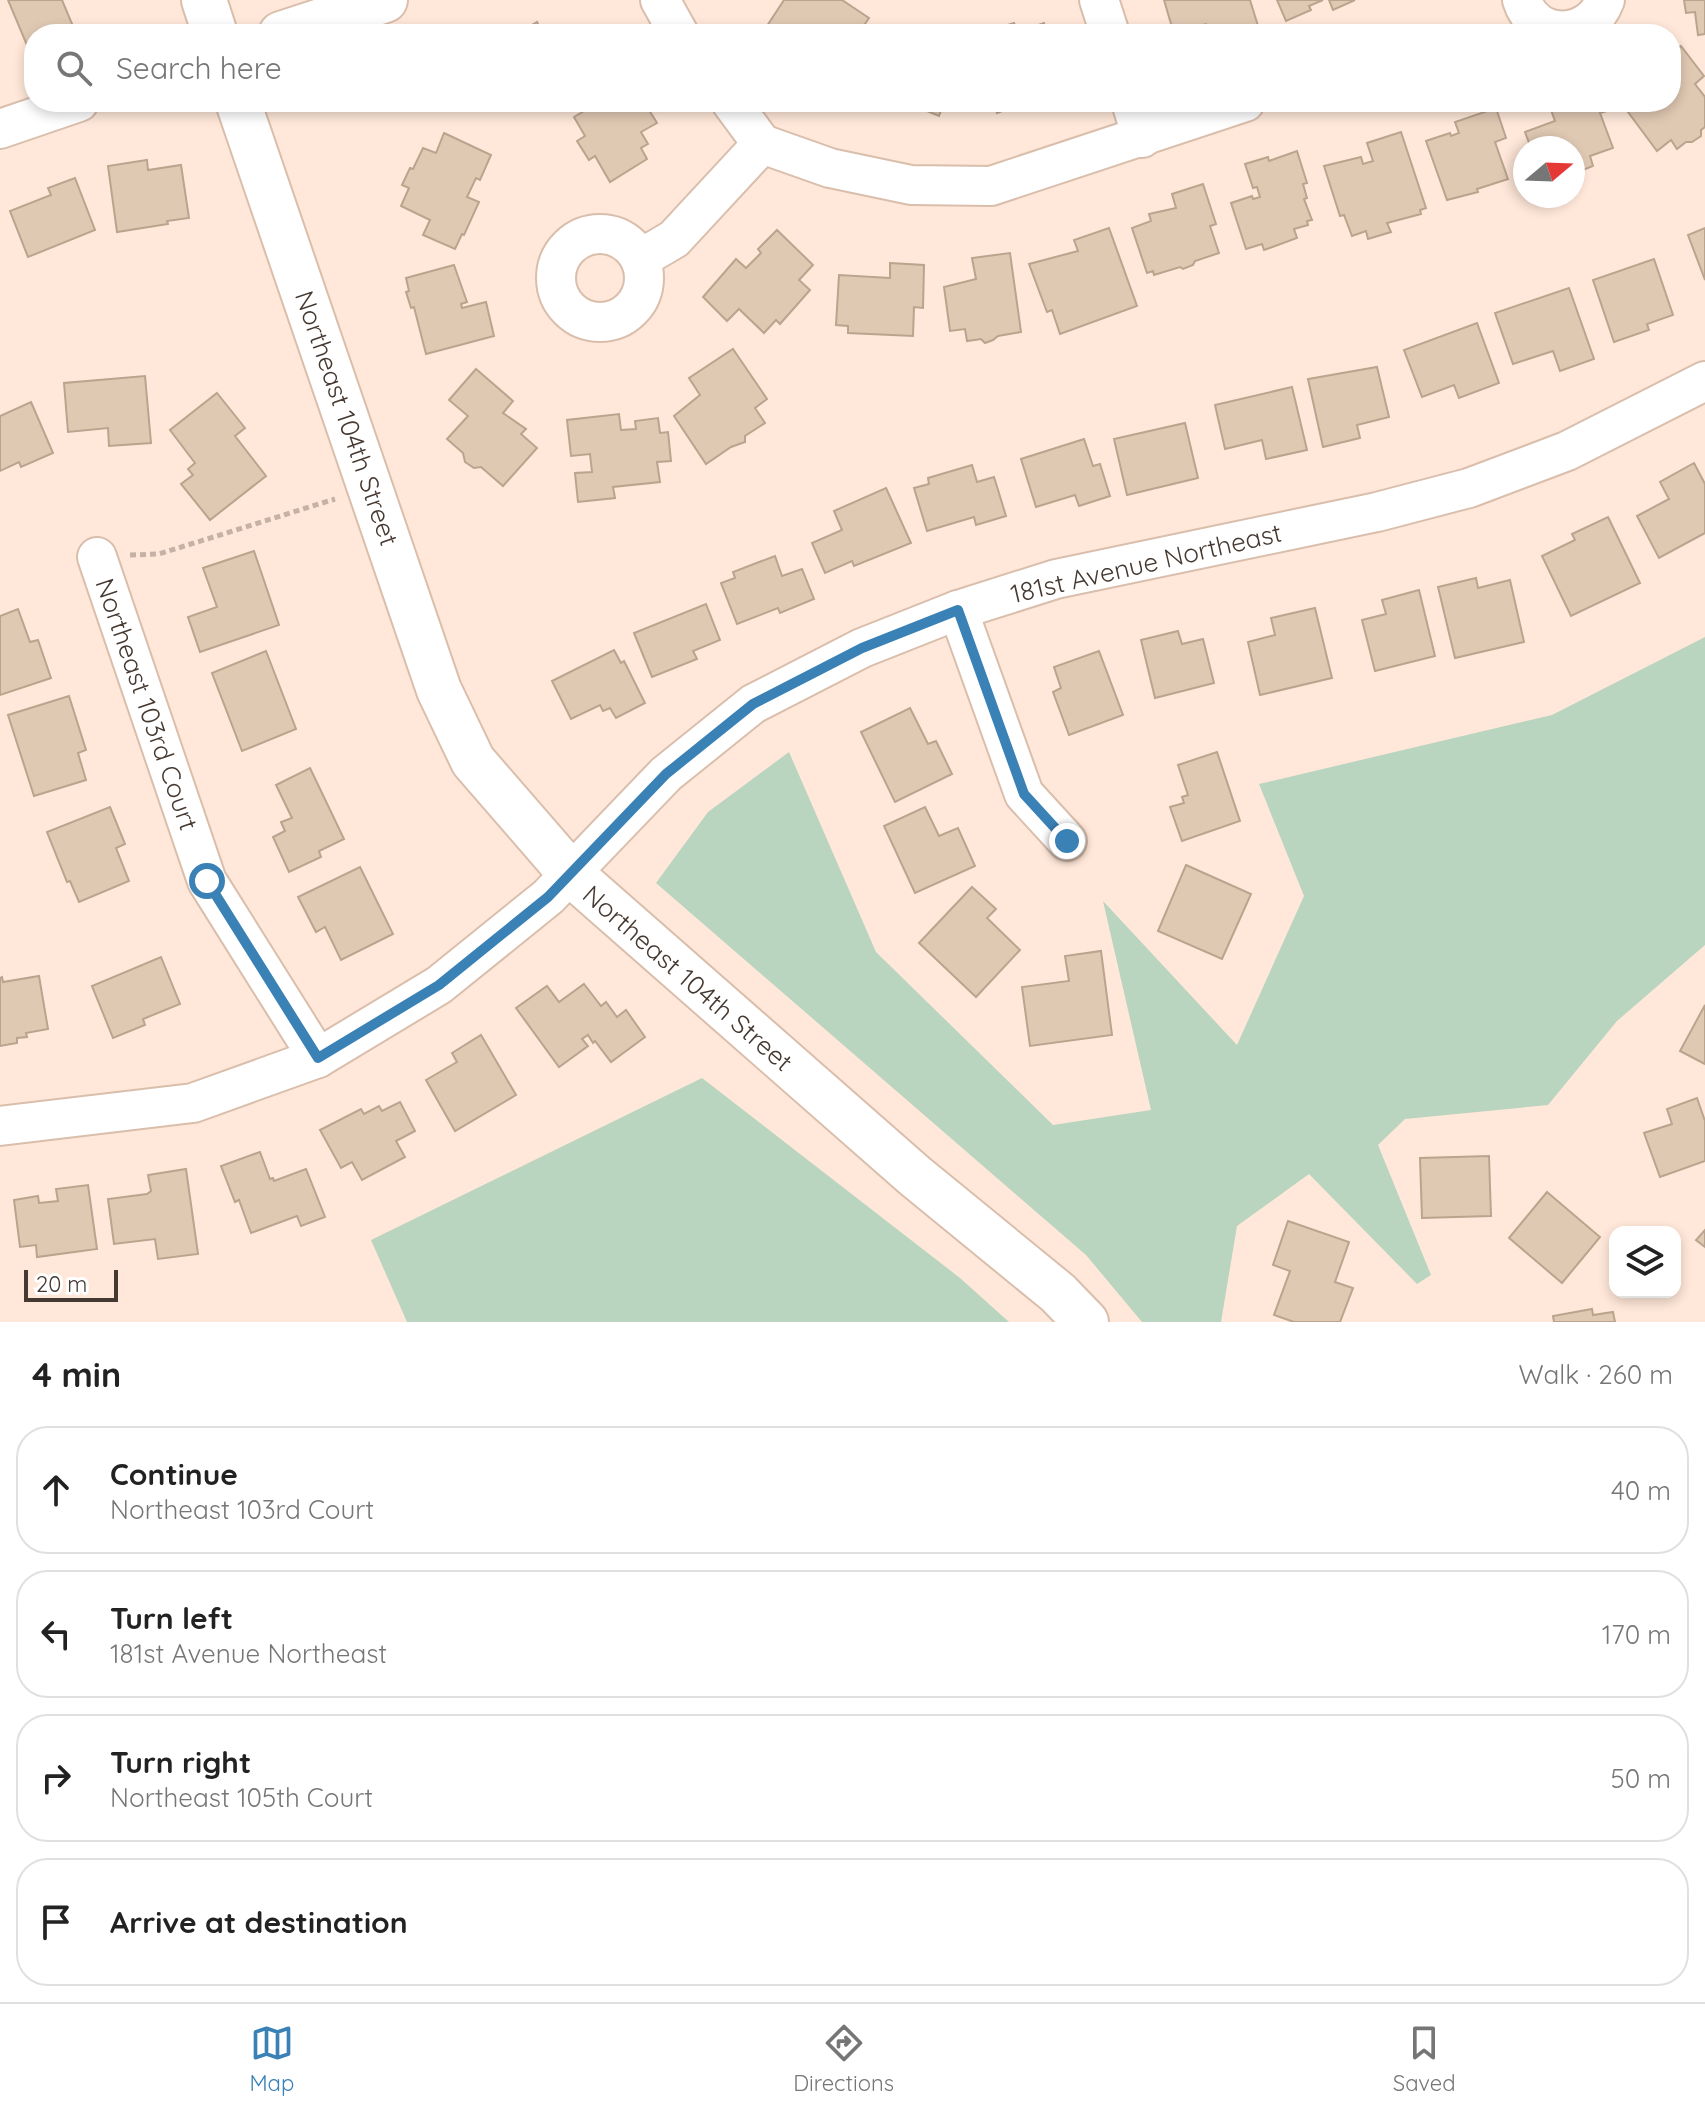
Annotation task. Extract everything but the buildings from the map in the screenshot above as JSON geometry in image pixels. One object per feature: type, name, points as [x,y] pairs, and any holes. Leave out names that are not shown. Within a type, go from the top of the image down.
[{"type":"street","points":[[204,0],[212,24]]},
{"type":"street","points":[[312,24],[385,0]]},
{"type":"street","points":[[660,0],[673,24]]},
{"type":"street","points":[[1099,0],[1107,24]]},
{"type":"street","points":[[1586,24],[1594,19],[1605,0]]},
{"type":"street","points":[[0,129],[50,112]]},
{"type":"street","name":"Northeast 104th Street","points":[[241,112],[439,690],[473,761],[571,874],[891,1155],[1058,1293],[1086,1322]]},
{"type":"street","points":[[738,112],[762,144],[830,168],[911,185],[991,186],[1216,112]]},
{"type":"street","points":[[1134,112],[1142,138]]},
{"type":"street","points":[[640,259],[674,239],[762,144]]},
{"type":"street","name":"181st Avenue Northeast","points":[[0,1126],[193,1103],[318,1058],[439,985],[548,897],[666,774],[753,704],[862,648],[958,610],[1056,579],[1377,512],[1469,488],[1567,451],[1705,381]]},
{"type":"street","name":"Northeast 103rd Court","points":[[97,557],[207,881],[318,1058]]},
{"type":"street","points":[[958,610],[1024,794],[1067,841]]},
{"type":"path","points":[[97,557],[159,554],[371,486]]},
{"type":"green space","points":[[1705,637],[1705,945],[1617,1021],[1548,1105],[1405,1119],[1378,1145],[1431,1275],[1417,1284],[1309,1174],[1237,1226],[1221,1322],[1142,1322],[1086,1255],[656,883],[708,812],[789,752],[876,952],[1053,1125],[1151,1110],[1103,901],[1237,1045],[1304,896],[1259,784],[1552,715]]},
{"type":"green space","points":[[702,1078],[960,1278],[1009,1322],[407,1322],[371,1240]]},
{"type":"route","points":[[207,881],[318,1058],[439,985],[548,897],[666,774],[753,704],[862,648],[958,610],[1024,794],[1067,841]]}]
